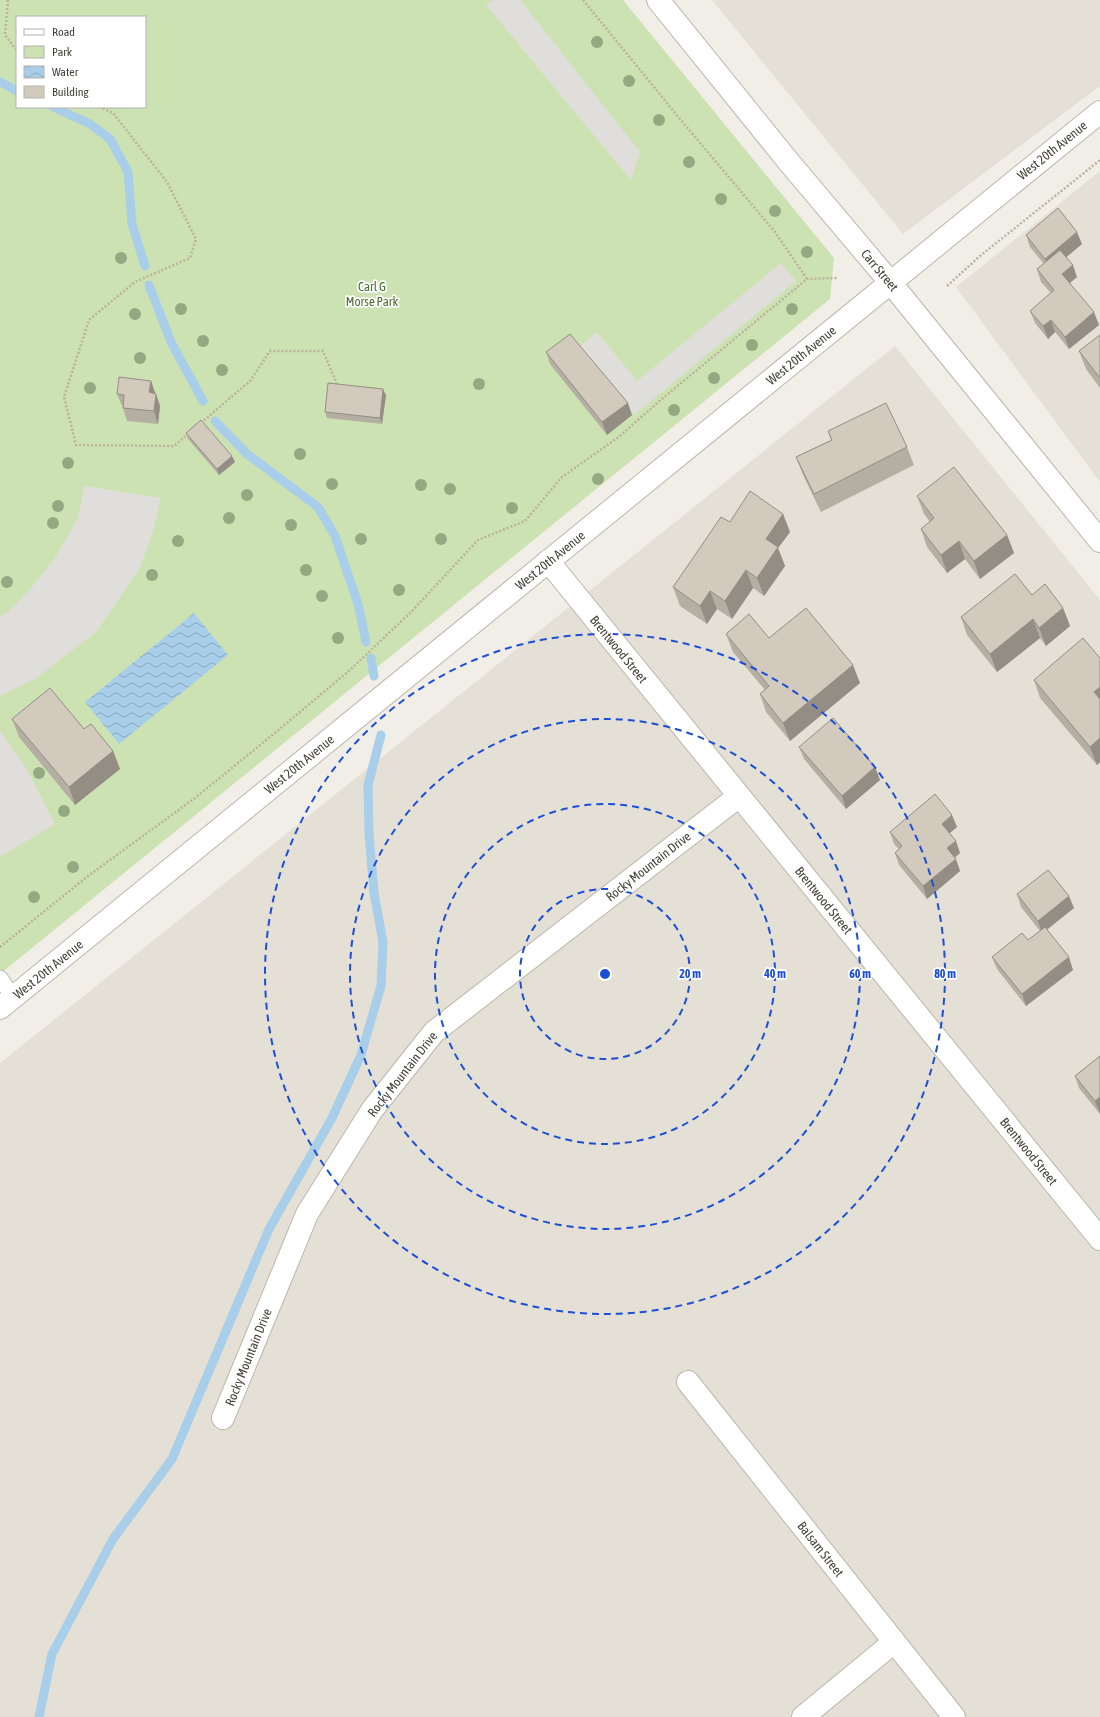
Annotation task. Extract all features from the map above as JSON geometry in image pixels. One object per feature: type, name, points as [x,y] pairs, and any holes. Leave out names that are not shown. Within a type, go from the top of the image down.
[{"type":"street","name":"Carr Street","points":[[658,0],[788,161],[890,282],[1100,541]]},
{"type":"street","name":"West 20th Avenue","points":[[7,1002],[1100,112]]},
{"type":"street","name":"Brentwood Street","points":[[548,561],[1100,1239]]},
{"type":"street","name":"Rocky Mountain Drive","points":[[223,1418],[307,1214],[372,1110],[434,1032],[739,796]]},
{"type":"street","name":"Balsam Street","points":[[688,1382],[954,1717]]},
{"type":"street","points":[[803,1717],[894,1642]]},
{"type":"lane","points":[[0,978],[7,1002]]},
{"type":"path","points":[[8,0],[5,35],[16,50]]},
{"type":"path","points":[[584,0],[680,119],[775,232],[807,279]]},
{"type":"path","points":[[101,108],[113,113],[168,182],[196,239],[190,258],[135,282],[89,320],[64,397],[76,445],[174,446],[192,431]]},
{"type":"path","points":[[947,286],[980,256],[1100,160]]},
{"type":"path","points":[[0,947],[88,876],[194,798],[276,732],[361,660],[411,612],[478,540],[525,521],[562,476],[620,436],[663,398],[807,279],[837,278]]},
{"type":"path","points":[[198,426],[250,381],[270,351],[323,351],[337,384]]},
{"type":"shaded area","points":[[493,0],[520,0],[640,152],[631,180],[486,5]]},
{"type":"shaded area","points":[[712,0],[1100,0],[1100,86],[903,234]]},
{"type":"shaded area","points":[[1100,171],[1100,482],[956,287]]},
{"type":"shaded area","points":[[781,263],[796,281],[634,415],[579,347],[597,332],[637,381]]},
{"type":"shaded area","points":[[895,346],[1100,600],[1100,1717],[0,1717],[0,1063]]},
{"type":"shaded area","points":[[84,486],[161,498],[153,531],[140,568],[96,632],[35,679],[0,696],[0,616],[7,613],[32,587],[55,558],[78,518]]},
{"type":"shaded area","points":[[0,731],[26,768],[55,824],[0,857]]},
{"type":"green space","name":"Carl G Morse Park","points":[[0,0],[623,0],[834,258],[830,299],[0,974]]},
{"type":"water","points":[[194,613],[228,655],[119,744],[85,702]]},
{"type":"building","points":[[1058,208],[1077,232],[1045,259],[1026,235]]},
{"type":"building","points":[[1060,250],[1073,265],[1062,274],[1094,312],[1065,337],[1051,320],[1043,326],[1030,311],[1054,290],[1037,269]]},
{"type":"building","points":[[570,334],[628,403],[602,422],[546,352]]},
{"type":"building","points":[[1100,335],[1100,378],[1079,351]]},
{"type":"building","points":[[119,377],[151,381],[149,392],[156,394],[154,411],[123,408],[124,395],[117,394]]},
{"type":"building","points":[[328,383],[383,389],[380,418],[325,412]]},
{"type":"building","points":[[886,403],[907,447],[814,494],[796,457],[832,440],[828,431]]},
{"type":"building","points":[[201,420],[232,456],[217,469],[186,433]]},
{"type":"building","points":[[954,467],[1007,535],[974,561],[959,541],[941,555],[921,529],[934,518],[917,496]]},
{"type":"building","points":[[750,491],[783,514],[766,539],[778,547],[757,578],[746,570],[725,601],[710,591],[700,606],[673,587],[721,517],[730,522]]},
{"type":"building","points":[[1015,574],[1032,595],[1045,584],[1063,608],[1039,628],[1033,619],[990,654],[961,617]]},
{"type":"building","points":[[806,608],[853,665],[783,723],[760,694],[769,686],[726,634],[749,614],[769,638]]},
{"type":"building","points":[[1083,638],[1100,658],[1100,687],[1094,692],[1100,699],[1100,738],[1090,747],[1034,680]]},
{"type":"building","points":[[50,688],[84,729],[91,724],[113,751],[69,787],[12,719]]},
{"type":"building","points":[[833,718],[875,767],[842,796],[799,747]]},
{"type":"building","points":[[935,794],[952,815],[942,824],[956,841],[947,848],[956,859],[923,886],[895,853],[902,846],[890,832]]},
{"type":"building","points":[[1048,870],[1069,896],[1038,921],[1017,894]]},
{"type":"building","points":[[1045,927],[1069,957],[1022,994],[992,957],[1022,933],[1028,940]]},
{"type":"building","points":[[1100,1056],[1100,1097],[1095,1101],[1075,1076]]},
{"type":"waterway","points":[[0,82],[16,90]]},
{"type":"waterway","points":[[55,108],[90,124],[110,139],[128,172],[132,224],[145,266]]},
{"type":"waterway","points":[[149,285],[171,342],[203,401]]},
{"type":"waterway","points":[[215,421],[247,454],[318,507],[335,536],[358,604],[366,642]]},
{"type":"waterway","points":[[371,658],[374,676]]},
{"type":"waterway","points":[[39,1717],[52,1654],[113,1539],[172,1459],[269,1229],[332,1118],[361,1055],[381,986],[383,942],[374,893],[369,834],[368,785],[381,735]]}]
